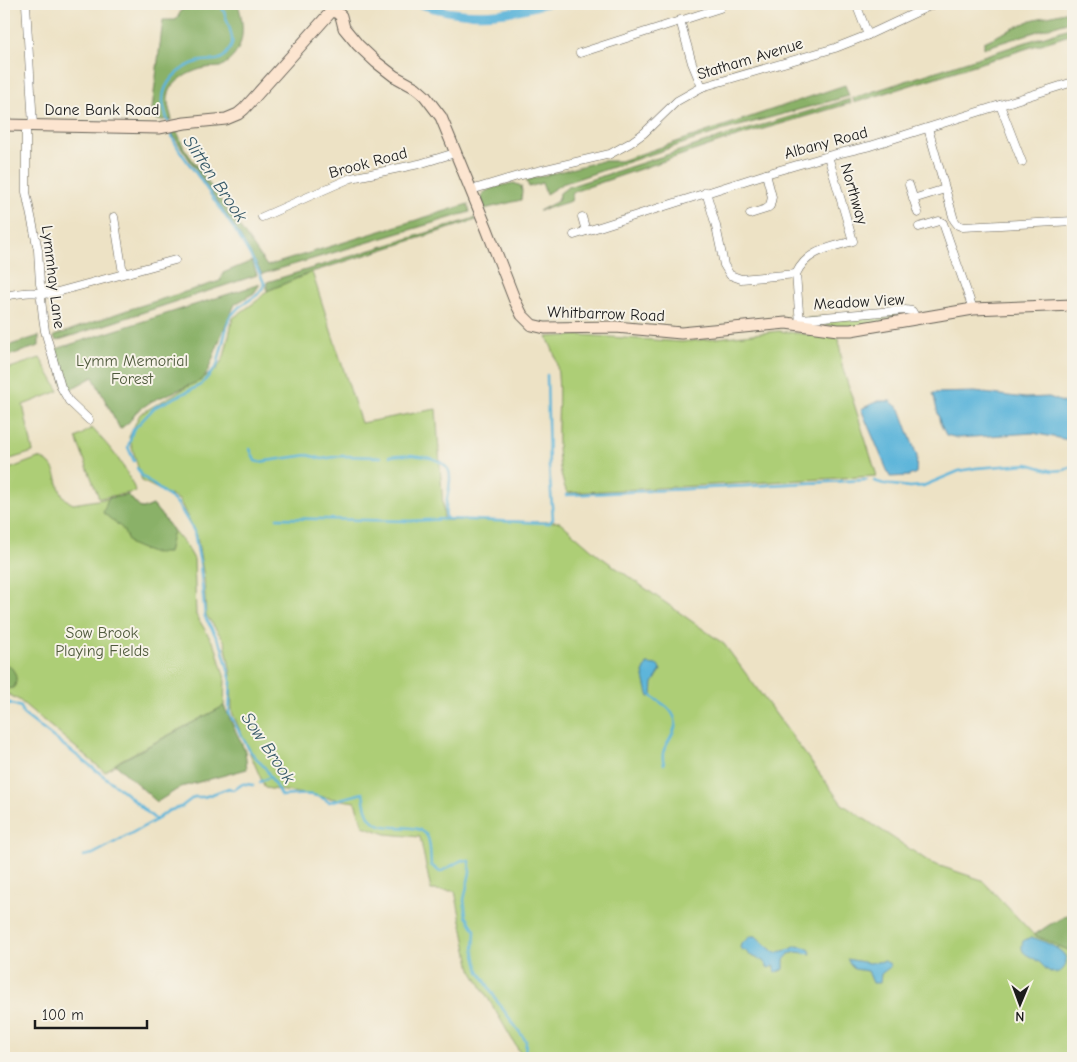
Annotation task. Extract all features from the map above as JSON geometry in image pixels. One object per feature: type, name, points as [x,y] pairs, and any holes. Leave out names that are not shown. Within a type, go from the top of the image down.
[{"type":"street","name":"Dane Bank Road","points":[[26,4],[30,126],[170,126],[226,119],[241,113],[335,6]]},
{"type":"street","points":[[322,4],[335,6]]},
{"type":"street","points":[[856,4],[868,35]]},
{"type":"street","name":"Statham Avenue","points":[[471,190],[521,175],[610,154],[644,133],[677,101],[702,87],[835,48],[868,35],[934,4]]},
{"type":"street","name":"Whitbarrow Road","points":[[335,6],[342,16],[344,28],[358,45],[376,62],[426,96],[441,117],[515,301],[526,320],[537,327],[616,327],[681,333],[800,322],[838,330],[851,330],[973,309],[1073,306]]},
{"type":"street","points":[[580,53],[720,8]]},
{"type":"street","points":[[680,20],[692,63],[702,87]]},
{"type":"street","name":"Albany Road","points":[[574,235],[706,192],[828,156],[870,146],[1073,82]]},
{"type":"street","points":[[1000,104],[1022,162]]},
{"type":"street","points":[[4,125],[30,126]]},
{"type":"street","name":"Lymmhay Lane","points":[[30,126],[26,192],[38,250],[45,331],[61,387],[69,401],[89,420]]},
{"type":"street","points":[[928,128],[954,220],[958,225],[964,227],[1073,221]]},
{"type":"street","name":"Brook Road","points":[[262,217],[351,178],[419,164],[455,153]]},
{"type":"street","name":"Northway","points":[[796,274],[805,259],[814,253],[852,241],[828,156]]},
{"type":"street","points":[[750,214],[770,206],[772,198],[766,174]]},
{"type":"street","points":[[909,185],[918,213]]},
{"type":"street","points":[[913,199],[945,189]]},
{"type":"street","points":[[706,192],[716,226],[724,265],[730,275],[741,279],[796,274],[800,322]]},
{"type":"street","points":[[114,216],[123,273]]},
{"type":"street","points":[[582,217],[586,231]]},
{"type":"street","points":[[919,227],[940,221],[943,223],[973,309]]},
{"type":"street","points":[[4,296],[29,292],[50,294],[175,260]]},
{"type":"green space","points":[[185,4],[238,4],[242,19],[241,41],[235,55],[222,66],[205,68],[180,79],[168,95],[172,120],[157,120],[151,117],[163,20],[176,20]]},
{"type":"green space","points":[[1073,10],[1073,20],[984,48],[984,42],[1031,20]]},
{"type":"green space","points":[[1073,27],[1073,34],[854,103],[853,98]]},
{"type":"green space","points":[[845,85],[849,96],[721,131],[562,184],[546,194],[542,183],[529,187],[526,180],[602,161],[620,161]]},
{"type":"green space","points":[[850,99],[851,103],[723,141],[573,192],[571,201],[539,211],[558,201],[560,193],[568,187],[719,138]]},
{"type":"green space","points":[[176,129],[184,148],[267,266],[468,204],[470,212],[262,274],[236,229],[173,135],[171,131]]},
{"type":"green space","points":[[514,183],[521,186],[521,200],[484,209],[482,199],[487,191]]},
{"type":"green space","points":[[475,218],[476,220],[312,272],[267,291],[267,282]]},
{"type":"green space","points":[[252,261],[257,275],[56,341],[54,336],[127,310],[220,281],[223,273]]},
{"type":"green space","points":[[312,272],[361,423],[436,409],[444,520],[560,522],[598,555],[724,644],[842,804],[931,863],[982,880],[1034,935],[1068,950],[1073,950],[1073,1058],[523,1058],[471,969],[455,891],[431,890],[420,837],[386,834],[363,826],[355,802],[265,788],[232,712],[231,674],[225,642],[206,615],[204,578],[197,536],[179,500],[142,481],[129,437],[140,414],[216,370],[224,357],[233,318],[267,291]]},
{"type":"green space","name":"Lymm Memorial Forest","points":[[260,284],[254,293],[235,304],[208,371],[202,380],[152,401],[136,412],[129,422],[120,429],[93,377],[67,391],[62,383],[56,349]]},
{"type":"green space","points":[[905,310],[914,314],[851,330],[801,319]]},
{"type":"green space","points":[[779,331],[839,338],[842,366],[877,476],[567,493],[559,462],[557,366],[547,337],[581,335],[682,342]]},
{"type":"green space","points":[[39,336],[39,346],[4,357],[4,347]]},
{"type":"green space","points":[[40,358],[59,391],[23,405],[33,452],[4,461],[4,370]]},
{"type":"green space","points":[[92,428],[117,458],[136,492],[99,498],[76,438]]},
{"type":"green space","name":"Sow Brook Playing Fields","points":[[38,458],[52,466],[62,493],[73,504],[128,495],[140,508],[153,505],[187,547],[194,559],[196,615],[216,648],[225,679],[224,706],[121,760],[105,772],[19,700],[4,692],[4,471]]},
{"type":"green space","points":[[128,495],[140,508],[153,505],[173,530],[168,553],[151,553],[130,544],[122,528],[103,513],[108,498]]},
{"type":"green space","points":[[4,666],[10,666],[15,674],[16,682],[14,688],[4,689]]},
{"type":"green space","points":[[224,706],[245,751],[247,769],[181,787],[157,802],[115,764]]},
{"type":"green space","points":[[1073,912],[1073,950],[1068,950],[1034,935],[1049,925]]},
{"type":"water","points":[[975,392],[1025,398],[1049,397],[1073,406],[1073,441],[1033,433],[958,438],[946,435],[940,423],[933,393]]},
{"type":"water","points":[[878,401],[890,401],[900,409],[917,456],[916,473],[909,476],[890,477],[861,409]]},
{"type":"water","points":[[647,664],[657,665],[661,670],[653,683],[652,696],[649,697],[643,673]]},
{"type":"water","points":[[751,936],[756,936],[775,953],[796,946],[810,950],[811,954],[797,952],[789,954],[784,960],[784,969],[775,973],[775,966],[768,968],[762,961],[740,948],[741,944]]},
{"type":"water","points":[[1031,937],[1050,944],[1063,953],[1066,963],[1061,971],[1055,973],[1047,970],[1023,951],[1023,941]]},
{"type":"water","points":[[847,959],[869,963],[885,961],[890,964],[890,967],[881,974],[880,983],[873,983],[868,971],[854,969]]},
{"type":"waterway","name":"Slitten Brook","points":[[168,122],[163,100],[166,87],[174,76],[191,64],[222,58],[232,44],[232,36],[221,4]]},
{"type":"waterway","points":[[419,4],[435,9],[466,14],[513,12],[545,4]]},
{"type":"waterway","name":"Sow Brook","points":[[134,461],[128,447],[133,430],[155,407],[201,385],[217,366],[229,318],[239,307],[257,295],[265,285],[243,244],[179,149],[170,130]]},
{"type":"waterway","points":[[277,518],[410,521],[446,519],[549,523],[553,519],[549,467],[547,375]]},
{"type":"waterway","points":[[250,449],[255,461],[259,462],[308,455],[322,459],[341,456],[381,457]]},
{"type":"waterway","points":[[390,456],[422,456],[439,461],[445,465],[450,475],[446,519]]},
{"type":"waterway","points":[[874,481],[910,487],[923,486],[959,471],[976,468],[1028,464],[1052,471],[1064,470],[1073,466]]},
{"type":"waterway","name":"Sow Brook","points":[[137,468],[141,475],[177,503],[194,531],[200,563],[205,617],[222,647],[231,681],[229,713],[250,751],[266,769],[281,796],[312,795],[329,802],[363,793],[367,813],[377,824],[418,829],[424,832],[429,841],[431,865],[440,872],[462,860],[469,861],[470,872],[464,900],[466,916],[475,930],[474,951],[479,971],[497,1001],[526,1041],[525,1056],[527,1058]]},
{"type":"waterway","points":[[566,495],[867,480]]},
{"type":"waterway","points":[[652,696],[668,708],[674,716],[676,723],[664,749],[664,764]]},
{"type":"waterway","points":[[4,701],[21,707],[23,714],[123,791],[156,820]]},
{"type":"waterway","points":[[4,708],[10,703]]},
{"type":"waterway","points":[[260,782],[270,777]]},
{"type":"waterway","points":[[83,856],[93,854],[156,820],[168,811],[181,807],[194,797],[204,797],[229,788],[233,790],[243,784],[253,785]]}]
